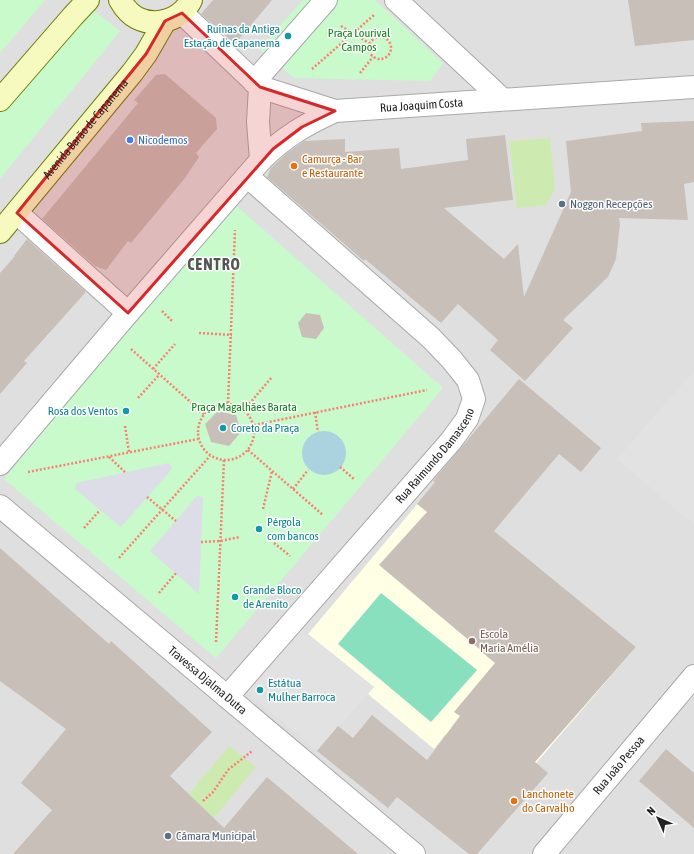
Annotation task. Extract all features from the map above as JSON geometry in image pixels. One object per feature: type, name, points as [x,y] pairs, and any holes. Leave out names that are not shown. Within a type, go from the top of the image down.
[{"type":"street","points":[[0,100],[88,0]]},
{"type":"street","points":[[120,0],[126,10],[137,18],[151,22],[179,11]]},
{"type":"street","points":[[254,168],[258,122],[257,84],[326,0]]},
{"type":"street","points":[[396,0],[502,99]]},
{"type":"street","name":"Rua Joaquim Costa","points":[[179,11],[257,84],[335,111],[694,87]]},
{"type":"street","name":"Avenida Barão de Capanema","points":[[0,232],[132,73],[179,11]]},
{"type":"street","points":[[0,464],[254,168],[279,143],[291,134],[316,119],[335,111]]},
{"type":"street","name":"Rua Raimundo Damasceno","points":[[227,697],[451,441],[467,419],[474,399],[468,380],[452,360],[254,168]]},
{"type":"street","points":[[17,213],[128,313]]},
{"type":"street","name":"Travessa Djalma Dutra","points":[[0,506],[414,854]]},
{"type":"street","name":"Rua João Pessoa","points":[[544,854],[694,676]]},
{"type":"path","points":[[312,69],[374,15]]},
{"type":"path","points":[[340,26],[369,43]]},
{"type":"path","points":[[380,36],[387,39],[390,45],[390,52],[384,58],[377,59],[372,57],[369,53],[369,43],[376,37],[380,36]]},
{"type":"path","points":[[360,73],[372,57]]},
{"type":"path","points":[[228,403],[232,335],[235,227]]},
{"type":"path","points":[[159,309],[173,322]]},
{"type":"path","points":[[199,332],[232,335]]},
{"type":"path","points":[[152,369],[175,344]]},
{"type":"path","points":[[128,346],[204,414]]},
{"type":"path","points":[[138,398],[159,375]]},
{"type":"path","points":[[244,410],[272,377]]},
{"type":"path","points":[[254,425],[427,390]]},
{"type":"path","points":[[228,403],[237,405],[250,417],[254,425],[254,434],[248,450],[241,456],[233,460],[216,459],[210,456],[202,448],[198,439],[197,430],[199,422],[210,408],[219,404],[228,403]]},
{"type":"path","points":[[315,412],[318,432]]},
{"type":"path","points":[[125,426],[130,452]]},
{"type":"path","points":[[27,472],[198,439]]},
{"type":"path","points":[[248,450],[323,515]]},
{"type":"path","points":[[119,558],[210,456]]},
{"type":"path","points":[[108,457],[126,472]]},
{"type":"path","points":[[216,642],[224,460]]},
{"type":"path","points":[[340,468],[354,479]]},
{"type":"path","points":[[293,489],[308,470]]},
{"type":"path","points":[[263,509],[272,471]]},
{"type":"path","points":[[147,496],[176,520]]},
{"type":"path","points":[[84,528],[100,510]]},
{"type":"path","points":[[201,542],[220,541],[240,537]]},
{"type":"path","points":[[274,543],[290,556]]},
{"type":"path","points":[[159,593],[176,573]]},
{"type":"path","points":[[203,801],[213,792],[228,770],[273,735]]},
{"type":"highlighted area","points":[[182,13],[260,87],[335,111],[302,127],[273,149],[128,313],[17,213],[146,54],[165,21]]},
{"type":"shaded area","points":[[0,0],[694,0],[694,854],[0,854]]},
{"type":"shaded area","points":[[694,371],[694,525],[617,459]]},
{"type":"shaded area","points":[[169,463],[172,469],[121,527],[75,489],[76,483]]},
{"type":"shaded area","name":"Escola Maria Amélia","points":[[435,483],[636,647],[513,790],[445,735],[434,749],[368,694],[374,687],[308,634]]},
{"type":"shaded area","points":[[197,496],[203,497],[199,594],[150,551]]},
{"type":"shaded area","points":[[300,628],[374,687],[317,751],[252,696],[250,691],[251,685]]},
{"type":"green space","points":[[0,0],[45,0],[0,53]]},
{"type":"green space","name":"Praça Lourival Campos","points":[[303,0],[375,0],[443,63],[430,81],[294,78],[259,49]]},
{"type":"green space","points":[[87,5],[120,31],[0,179],[0,110]]},
{"type":"green space","points":[[550,138],[555,189],[546,205],[517,208],[509,141]]},
{"type":"green space","name":"Praça Magalhães Barata","points":[[232,202],[443,388],[216,658],[4,479]]},
{"type":"green space","points":[[381,593],[477,670],[431,722],[338,644]]},
{"type":"green space","points":[[229,746],[256,767],[214,818],[188,795]]},
{"type":"water","points":[[324,431],[336,435],[342,441],[346,453],[342,465],[336,471],[324,475],[312,471],[306,465],[302,453],[306,441],[312,435]]},
{"type":"building","points":[[213,0],[272,0],[235,44],[201,14]]},
{"type":"building","points":[[628,0],[694,0],[694,40],[635,46]]},
{"type":"building","points":[[165,74],[216,118],[217,129],[196,153],[199,157],[185,178],[131,243],[128,241],[106,270],[95,266],[42,219],[138,103],[134,100],[156,75]]},
{"type":"building","points":[[694,121],[694,182],[684,184],[688,220],[619,218],[620,224],[616,259],[608,277],[563,320],[573,328],[525,381],[490,350],[498,340],[458,304],[441,323],[365,259],[364,261],[267,177],[271,168],[286,154],[304,141],[345,139],[345,152],[399,148],[401,169],[468,160],[466,139],[505,135],[513,200],[444,208],[504,259],[518,244],[524,297],[571,192],[566,141],[642,131],[641,123]]},
{"type":"building","points":[[27,239],[85,291],[85,293],[24,361],[27,363],[0,394],[0,273]]},
{"type":"building","points":[[306,313],[320,315],[324,328],[316,339],[302,337],[298,323]]},
{"type":"building","points":[[519,379],[601,448],[581,472],[559,454],[494,531],[636,647],[535,762],[548,773],[477,854],[469,854],[397,797],[388,808],[317,751],[338,726],[353,738],[372,715],[427,760],[460,716],[454,712],[495,663],[379,565],[427,512],[417,504],[435,482],[433,481]]},
{"type":"building","name":"Coreto da Praça","points":[[218,411],[236,415],[241,432],[229,446],[211,442],[205,424]]},
{"type":"building","points":[[0,548],[109,644],[111,641],[212,732],[170,776],[224,828],[267,777],[358,854],[13,854],[52,810],[21,783],[66,729],[0,681]]},
{"type":"building","points":[[666,749],[694,773],[694,828],[639,781]]},
{"type":"place","name":"Ruinas da Antiga Estação de Capanema","points":[[288,36]]},
{"type":"place","name":"Nicodemos","points":[[130,140]]},
{"type":"place","name":"Camurça - Bar e Restaurante","points":[[294,166]]},
{"type":"place","name":"Noggon Recepções","points":[[562,204]]},
{"type":"place","name":"Rosa dos Ventos","points":[[126,411]]},
{"type":"place","name":"Coreto da Praça","points":[[223,428]]},
{"type":"place","name":"Pérgola com bancos","points":[[259,529]]},
{"type":"place","name":"Grande Bloco de Arenito","points":[[235,597]]},
{"type":"place","name":"Escola Maria Amélia","points":[[472,641]]},
{"type":"place","name":"Estátua Mulher Barroca","points":[[260,690]]},
{"type":"place","name":"Lanchonete do Carvalho","points":[[514,801]]},
{"type":"place","name":"Câmara Municipal","points":[[168,836]]},
{"type":"district","name":"CENTRO","points":[[214,264]]}]
